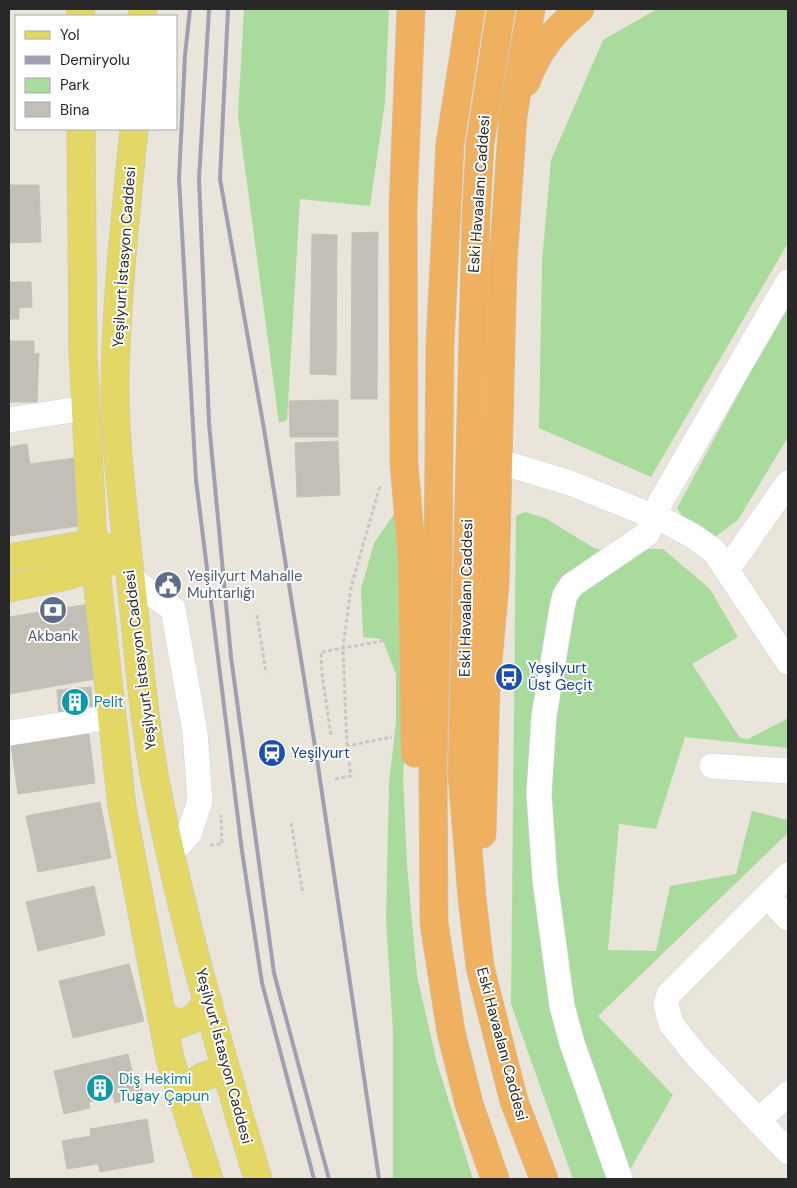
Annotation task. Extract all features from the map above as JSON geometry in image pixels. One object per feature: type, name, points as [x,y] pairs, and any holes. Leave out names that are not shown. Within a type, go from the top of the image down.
[{"type":"highway","points":[[412,9],[403,216],[404,463],[412,558],[418,850],[434,923]]},
{"type":"highway","name":"Eski Havaalanı Caddesi","points":[[471,9],[450,144],[440,345],[438,569],[433,767],[434,923],[451,1032],[469,1104],[494,1179]]},
{"type":"highway","name":"Eski Havaalanı Caddesi","points":[[501,9],[490,66],[480,144],[476,216],[462,775],[472,898],[480,967],[514,1101],[544,1179]]},
{"type":"highway","points":[[472,898],[482,838],[486,684],[495,585],[503,263],[513,116],[531,9]]},
{"type":"highway","points":[[513,116],[532,66],[557,28],[580,9]]},
{"type":"main road","points":[[80,130],[85,408],[94,554],[122,807],[170,1059],[210,1179]]},
{"type":"main road","name":"Yeşilyurt İstasyon Caddesi","points":[[134,130],[123,248],[115,375],[118,448],[140,676],[155,778],[172,852],[227,1075],[258,1179]]},
{"type":"main road","points":[[9,588],[70,575],[94,554]]},
{"type":"main road","points":[[9,558],[94,554],[129,567]]},
{"type":"main road","points":[[161,1015],[180,1024],[193,1019],[208,1002]]},
{"type":"main road","points":[[184,1101],[194,1081],[214,1072],[227,1075]]},
{"type":"street","points":[[620,1179],[572,1043],[562,1006],[545,880],[540,794],[544,716],[565,595],[572,584],[647,534],[661,500],[788,282]]},
{"type":"street","points":[[9,420],[85,408]]},
{"type":"street","points":[[498,461],[570,483],[655,517],[693,536],[714,551],[788,662]]},
{"type":"street","points":[[727,570],[788,483]]},
{"type":"street","points":[[129,567],[173,608],[195,732],[200,801],[189,834],[172,852]]},
{"type":"street","points":[[9,733],[111,717]]},
{"type":"street","points":[[712,766],[788,771]]},
{"type":"street","points":[[788,875],[669,994],[666,1004],[670,1024],[696,1056],[788,1152]]},
{"type":"street","points":[[768,896],[788,918]]},
{"type":"street","points":[[759,1120],[788,1094]]},
{"type":"path","points":[[335,779],[351,776],[347,746],[343,648],[351,587],[380,484]]},
{"type":"path","points":[[257,615],[266,674]]},
{"type":"path","points":[[331,735],[322,674],[322,652],[414,636]]},
{"type":"path","points":[[347,746],[415,732]]},
{"type":"path","points":[[291,822],[303,894]]},
{"type":"green space","points":[[244,9],[389,9],[385,102],[370,206],[300,199],[287,420],[279,423],[238,116]]},
{"type":"green space","points":[[657,9],[788,9],[788,243],[651,477],[539,428],[542,262],[551,160],[603,40]]},
{"type":"green space","points":[[788,302],[788,437],[738,520],[712,539],[692,531],[677,508]]},
{"type":"green space","points":[[525,512],[545,518],[594,548],[627,556],[649,549],[663,549],[710,589],[738,637],[692,664],[740,738],[748,739],[788,718],[788,748],[685,737],[656,829],[619,824],[608,950],[656,951],[670,886],[736,874],[752,811],[788,820],[788,833],[598,1016],[673,1095],[628,1173],[634,1179],[573,1179],[511,1004],[516,516]]},
{"type":"green space","points":[[394,514],[398,522],[410,691],[403,774],[407,866],[417,976],[437,1063],[473,1179],[393,1179],[393,1033],[386,919],[389,784],[396,722],[396,674],[382,639],[363,637],[361,589],[374,543]]},
{"type":"building","points":[[9,185],[39,185],[41,242],[9,243]]},
{"type":"building","points":[[378,232],[377,399],[351,399],[352,233]]},
{"type":"building","points":[[312,234],[337,235],[336,375],[310,374]]},
{"type":"building","points":[[9,282],[31,282],[32,307],[19,308],[19,319],[9,319]]},
{"type":"building","points":[[9,341],[34,341],[34,354],[39,353],[37,402],[9,402]]},
{"type":"building","points":[[338,400],[338,437],[290,437],[289,401]]},
{"type":"building","points":[[338,441],[340,495],[297,497],[295,443]]},
{"type":"building","points":[[27,444],[30,464],[75,458],[85,525],[9,536],[9,447]]},
{"type":"building","points":[[89,604],[101,678],[9,694],[9,617]]},
{"type":"building","name":"Pelit","points":[[91,687],[93,714],[59,717],[57,690]]},
{"type":"building","points":[[89,734],[95,783],[18,794],[11,745]]},
{"type":"building","points":[[100,802],[111,858],[38,872],[26,816]]},
{"type":"building","points":[[94,886],[105,935],[38,951],[26,902]]},
{"type":"building","points":[[129,964],[144,1021],[73,1038],[59,981]]},
{"type":"building","name":"Diş Hekimi Tugay Çapun","points":[[128,1054],[134,1079],[139,1078],[143,1096],[115,1103],[113,1096],[89,1102],[90,1108],[64,1114],[54,1071]]},
{"type":"building","points":[[147,1119],[154,1162],[100,1172],[98,1164],[67,1169],[62,1141],[91,1136],[90,1129]]},
{"type":"railway","points":[[190,9],[185,55],[179,179],[196,480],[242,851],[262,983],[314,1179]]},
{"type":"railway","points":[[209,9],[199,179],[209,423],[231,657],[274,973],[329,1179]]},
{"type":"railway","points":[[228,9],[220,179],[264,429],[317,759],[379,1179]]},
{"type":"place","name":"Yeşilyurt Mahalle Muhtarlığı","points":[[168,585]]},
{"type":"place","name":"Akbank","points":[[53,610]]},
{"type":"place","name":"Yeşilyurt Üst Geçit","points":[[509,677]]},
{"type":"place","name":"Pelit","points":[[75,702]]},
{"type":"place","name":"Yeşilyurt","points":[[272,753]]},
{"type":"place","name":"Diş Hekimi Tugay Çapun","points":[[100,1088]]}]
